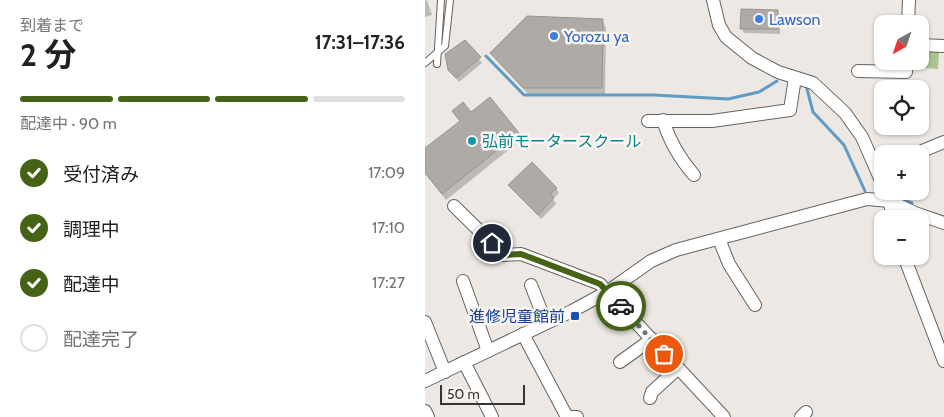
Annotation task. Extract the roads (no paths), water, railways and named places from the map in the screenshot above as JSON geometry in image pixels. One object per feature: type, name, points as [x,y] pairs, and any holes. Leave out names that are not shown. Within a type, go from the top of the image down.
[{"type":"street","points":[[713,0],[719,25],[726,36],[753,58],[778,72],[813,82],[845,113],[862,137],[874,159]]},
{"type":"street","points":[[908,15],[909,0]]},
{"type":"street","points":[[929,45],[944,46]]},
{"type":"street","points":[[858,72],[906,72],[906,70]]},
{"type":"street","points":[[647,121],[712,121],[790,110],[795,78]]},
{"type":"street","points":[[663,120],[668,135],[680,157],[694,175]]},
{"type":"street","points":[[929,148],[944,142]]},
{"type":"street","points":[[425,381],[607,292],[651,261],[676,250],[874,198]]},
{"type":"street","points":[[894,200],[915,213],[944,223]]},
{"type":"street","points":[[454,206],[504,255],[521,254],[600,284],[652,339],[677,369],[724,417]]},
{"type":"street","points":[[719,239],[729,264],[755,305]]},
{"type":"street","points":[[907,265],[944,361]]},
{"type":"street","points":[[463,280],[488,351]]},
{"type":"street","points":[[531,284],[546,323]]},
{"type":"street","points":[[425,322],[445,372]]},
{"type":"street","points":[[523,334],[567,417],[577,417]]},
{"type":"street","points":[[620,362],[652,339]]},
{"type":"street","points":[[464,362],[492,417]]},
{"type":"street","points":[[650,398],[652,392],[677,369]]},
{"type":"street","points":[[425,411],[428,417]]},
{"type":"lane","points":[[437,64],[441,0]]},
{"type":"lane","points":[[425,63],[445,46],[450,0]]},
{"type":"waterway","points":[[486,56],[524,95],[654,95],[728,99],[759,92],[777,81]]},
{"type":"waterway","points":[[807,89],[813,112],[844,145],[865,191]]},
{"type":"waterway","points":[[904,200],[912,203]]},
{"type":"place","name":"Lawson","points":[[759,19]]},
{"type":"place","name":"Yorozu ya","points":[[554,36]]},
{"type":"place","name":"弘前モータースクール","points":[[472,141]]},
{"type":"place","name":"進修児童館前","points":[[575,316]]}]
